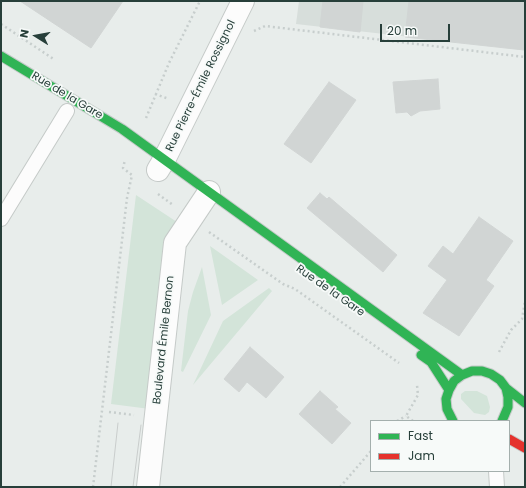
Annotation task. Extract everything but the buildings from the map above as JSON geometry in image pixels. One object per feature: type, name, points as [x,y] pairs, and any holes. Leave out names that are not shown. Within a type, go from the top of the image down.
[{"type":"street","name":"Rue Pierre-Émile Rossignol","points":[[159,173],[243,1]]},
{"type":"street","name":"Rue de la Gare","points":[[1,56],[122,129],[159,173],[462,375]]},
{"type":"street","name":"Boulevard Émile Bernon","points":[[148,487],[175,243],[202,203]]},
{"type":"street","name":"Rue de la Gare","points":[[355,309],[431,362],[449,390]]},
{"type":"street","points":[[452,420],[447,409],[446,399],[449,390],[454,381],[462,375],[472,371],[482,371],[491,374],[500,380],[506,388],[525,403]]},
{"type":"street","points":[[503,420],[508,407],[506,388]]},
{"type":"street","points":[[510,440],[525,448]]},
{"type":"lane","points":[[1,218],[67,111]]},
{"type":"lane","points":[[496,472],[497,487]]},
{"type":"path","points":[[145,122],[155,94],[169,63],[200,1]]},
{"type":"path","points":[[230,28],[244,35],[265,26],[525,57]]},
{"type":"path","points":[[123,168],[137,179]]},
{"type":"path","points":[[159,173],[202,203],[218,239],[283,284],[295,289],[404,366]]},
{"type":"path","points":[[93,487],[127,198],[132,175]]},
{"type":"path","points":[[496,356],[511,330],[522,319],[525,301]]},
{"type":"path","points":[[399,420],[406,416],[418,395],[417,381]]},
{"type":"path","points":[[109,412],[136,415]]},
{"type":"path","points":[[406,416],[411,420]]},
{"type":"path","points":[[340,487],[370,452]]},
{"type":"shaded area","points":[[299,1],[525,1],[525,50],[296,24]]},
{"type":"green space","points":[[136,195],[180,224],[150,409],[111,404]]},
{"type":"green space","points":[[210,246],[258,280],[222,305]]},
{"type":"green space","points":[[202,267],[211,315],[183,372],[181,371],[188,311]]},
{"type":"green space","points":[[269,288],[272,291],[193,385],[223,321]]},
{"type":"green space","points":[[465,391],[477,391],[487,396],[490,407],[489,412],[485,415],[474,413],[461,399],[461,394]]},
{"type":"tram line","points":[[111,487],[118,423]]},
{"type":"tram line","points":[[133,487],[141,425]]},
{"type":"traffic: fast","points":[[1,56],[122,129],[462,375]]},
{"type":"traffic: fast","points":[[421,355],[431,362],[449,390]]},
{"type":"traffic: fast","points":[[452,420],[447,409],[446,399],[449,390],[454,381],[462,375],[472,371],[482,371],[491,374],[500,380],[506,388],[525,403]]},
{"type":"traffic: fast","points":[[502,420],[508,407],[506,388]]},
{"type":"traffic: jam","points":[[510,440],[525,448]]}]
